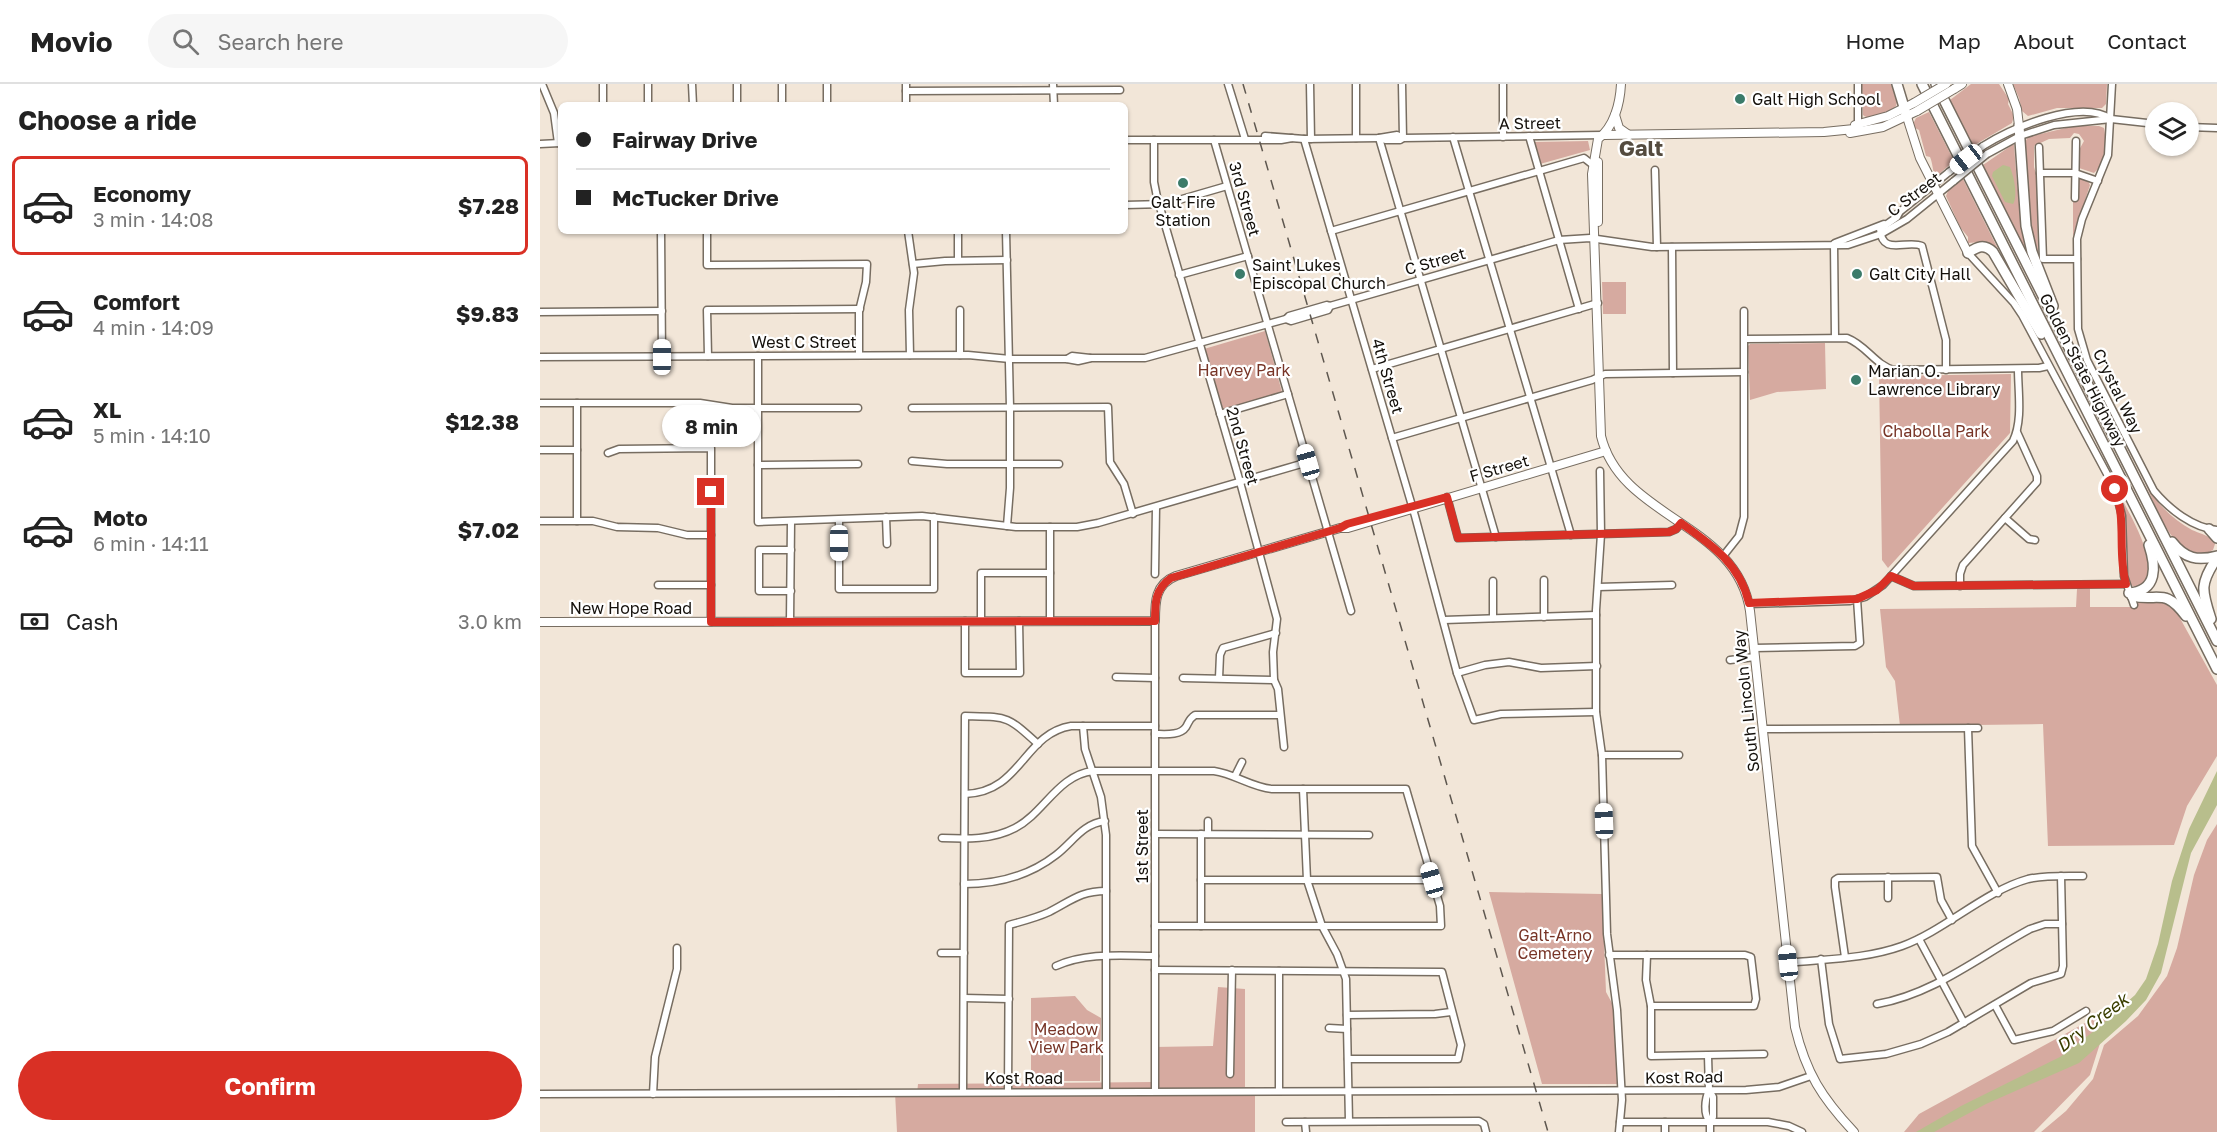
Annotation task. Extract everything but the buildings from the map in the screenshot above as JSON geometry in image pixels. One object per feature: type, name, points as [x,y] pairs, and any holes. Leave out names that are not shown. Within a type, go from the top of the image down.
[{"type":"highway","points":[[1897,84],[1906,113]]},
{"type":"highway","name":"Golden State Highway","points":[[1922,84],[2217,669]]},
{"type":"highway","name":"Golden State Highway","points":[[1936,84],[2217,641]]},
{"type":"highway","points":[[2020,131],[2024,200],[2032,252],[2074,358]]},
{"type":"highway","points":[[1968,253],[1981,246],[1986,246],[1993,252],[2082,404]]},
{"type":"highway","points":[[2129,591],[2139,593],[2147,587],[2154,568],[2153,557],[2136,509]]},
{"type":"highway","points":[[2158,525],[2184,555],[2200,559],[2217,557]]},
{"type":"highway","points":[[2213,530],[2217,538]]},
{"type":"highway","points":[[2217,557],[2206,574],[2203,592],[2217,636]]},
{"type":"highway","points":[[2129,591],[2138,597],[2158,596],[2169,599],[2179,607],[2197,630]]},
{"type":"main road","points":[[1604,135],[1615,115],[1620,99],[1621,84]]},
{"type":"main road","name":"A Street","points":[[1916,107],[1946,84]]},
{"type":"main road","name":"A Street","points":[[1604,135],[1860,133],[1883,127],[1962,84]]},
{"type":"main road","points":[[2008,84],[2017,109],[2020,131]]},
{"type":"main road","points":[[1906,113],[1920,158],[1968,253]]},
{"type":"main road","name":"A Street","points":[[1824,132],[1906,113]]},
{"type":"main road","points":[[1615,115],[1619,128],[1629,135]]},
{"type":"main road","name":"South Lincoln Way","points":[[1596,238],[1593,165],[1598,139],[1604,135]]},
{"type":"main road","name":"South Lincoln Way","points":[[1604,135],[1598,159],[1599,208],[1596,238],[1600,427],[1606,451],[1615,469],[1627,483],[1724,555],[1741,578],[1749,603],[1795,1027],[1811,1076],[1828,1103],[1854,1132]]},
{"type":"main road","name":"F Street","points":[[1155,601],[1162,586],[1171,578],[1329,532],[1347,524],[1606,451]]},
{"type":"main road","name":"1st Street","points":[[1155,601],[1155,621]]},
{"type":"main road","name":"New Hope Road","points":[[540,622],[1155,621]]},
{"type":"street","points":[[542,84],[554,113],[558,137]]},
{"type":"street","points":[[603,84],[603,102]]},
{"type":"street","points":[[648,84],[648,102]]},
{"type":"street","points":[[692,84],[693,102]]},
{"type":"street","points":[[737,84],[738,102]]},
{"type":"street","points":[[782,84],[782,102]]},
{"type":"street","points":[[827,84],[827,102]]},
{"type":"street","points":[[1228,84],[1245,140]]},
{"type":"street","name":"4th Street","points":[[1310,84],[1308,139],[1331,231],[1412,507],[1457,673],[1473,720],[1501,714],[1596,712]]},
{"type":"street","points":[[1356,84],[1356,138]]},
{"type":"street","points":[[1402,84],[1403,138]]},
{"type":"street","points":[[1503,84],[1503,137]]},
{"type":"street","points":[[1858,84],[1858,125]]},
{"type":"street","name":"Crystal Way","points":[[2112,84],[2108,155],[2080,225],[2077,239],[2078,329],[2087,360],[2154,491],[2179,514],[2198,526],[2213,530]]},
{"type":"street","points":[[906,88],[1053,87],[1120,90]]},
{"type":"street","name":"C Street","points":[[1834,244],[1884,224],[1983,146],[2020,131],[2111,119],[2145,123]]},
{"type":"street","points":[[2199,127],[2217,128]]},
{"type":"street","name":"C Street","points":[[1067,359],[1080,355],[1091,358],[1146,358],[1559,240],[1596,238],[1657,247],[1848,245],[1881,234],[1907,219],[2020,131]]},
{"type":"street","name":"A Street","points":[[1128,140],[1245,140],[1248,137],[1261,136],[1308,139],[1379,138],[1397,135],[1403,138],[1604,135]]},
{"type":"street","points":[[1529,136],[1578,309]]},
{"type":"street","points":[[1453,137],[1570,535]]},
{"type":"street","points":[[1379,138],[1496,537]]},
{"type":"street","name":"2nd Street","points":[[1154,140],[1154,182],[1159,204],[1240,482],[1277,619],[1273,652],[1274,680],[1278,689],[1284,747]]},
{"type":"street","name":"3rd Street","points":[[1214,140],[1351,611]]},
{"type":"street","points":[[2075,198],[2076,141]]},
{"type":"street","points":[[540,144],[558,143]]},
{"type":"street","points":[[2039,147],[2043,258],[2077,259]]},
{"type":"street","points":[[1331,231],[1584,158],[1593,165]]},
{"type":"street","points":[[1655,170],[1657,247]]},
{"type":"street","points":[[2040,173],[2075,173],[2098,181]]},
{"type":"street","points":[[1128,204],[1165,204],[1227,186]]},
{"type":"street","points":[[1899,213],[1880,229],[1881,234],[1885,242],[1891,246],[1916,244],[1922,246],[1946,339],[1946,370]]},
{"type":"street","points":[[661,234],[662,357]]},
{"type":"street","points":[[707,234],[707,266],[867,264],[860,309],[859,356]]},
{"type":"street","points":[[908,234],[914,282],[909,310],[909,355]]},
{"type":"street","points":[[958,234],[958,261]]},
{"type":"street","points":[[1006,234],[1010,359],[1010,464],[1007,526]]},
{"type":"street","points":[[1834,244],[1835,337]]},
{"type":"street","points":[[1672,247],[1673,373]]},
{"type":"street","points":[[1968,253],[2014,303],[2029,327],[2118,498],[2122,516],[2123,569],[2134,605]]},
{"type":"street","points":[[1179,275],[1248,256]]},
{"type":"street","points":[[913,264],[1007,260]]},
{"type":"street","points":[[1372,369],[1598,303]]},
{"type":"street","points":[[708,356],[707,310],[860,309]]},
{"type":"street","points":[[540,312],[662,310]]},
{"type":"street","points":[[960,310],[960,355]]},
{"type":"street","points":[[1724,555],[1739,536],[1744,517],[1744,311]]},
{"type":"street","points":[[1745,339],[1835,337],[1853,340],[1890,369],[2018,369],[2048,366]]},
{"type":"street","name":"West C Street","points":[[540,357],[960,355],[1010,359],[1067,359]]},
{"type":"street","points":[[758,356],[758,522],[934,517],[1007,526],[1088,526],[1308,462]]},
{"type":"street","points":[[1960,586],[1963,565],[2037,482],[2037,476],[2017,432],[2018,369]]},
{"type":"street","points":[[1392,438],[1605,374],[1744,372]]},
{"type":"street","points":[[1220,414],[1288,394]]},
{"type":"street","points":[[540,403],[700,403],[732,408],[858,408]]},
{"type":"street","points":[[577,403],[577,521]]},
{"type":"street","points":[[912,408],[1108,407],[1110,462],[1124,484],[1133,513]]},
{"type":"street","points":[[1749,603],[1857,599],[1877,590],[2009,446],[2017,432]]},
{"type":"street","points":[[608,453],[620,449],[711,448],[711,622]]},
{"type":"street","points":[[540,450],[577,450]]},
{"type":"street","points":[[912,461],[947,464],[1059,464]]},
{"type":"street","points":[[758,465],[858,464]]},
{"type":"street","points":[[1600,471],[1601,534],[1596,615],[1596,712],[1602,755],[1609,954],[1617,1002],[1621,1092],[1619,1132]]},
{"type":"street","points":[[1447,497],[1458,538],[1669,532],[1681,523]]},
{"type":"street","points":[[1155,574],[1156,507]]},
{"type":"street","points":[[839,520],[839,589],[934,589],[934,517]]},
{"type":"street","points":[[886,518],[887,544]]},
{"type":"street","points":[[2005,518],[2029,538],[2035,540]]},
{"type":"street","points":[[540,521],[593,521],[624,528],[658,528],[687,535],[711,535]]},
{"type":"street","points":[[790,621],[791,522]]},
{"type":"street","points":[[1050,527],[1050,621]]},
{"type":"street","points":[[790,591],[759,591],[759,550],[791,550]]},
{"type":"street","points":[[981,621],[981,573],[1050,573]]},
{"type":"street","points":[[1891,576],[1911,586],[2129,591]]},
{"type":"street","points":[[1493,580],[1493,618]]},
{"type":"street","points":[[1544,580],[1544,617]]},
{"type":"street","points":[[658,585],[711,585]]},
{"type":"street","points":[[1598,587],[1672,585]]},
{"type":"street","points":[[1754,648],[1855,646],[1860,643],[1857,599]]},
{"type":"street","points":[[1444,620],[1596,615]]},
{"type":"street","points":[[965,621],[965,673],[1020,672],[1019,621]]},
{"type":"street","name":"1st Street","points":[[1155,621],[1155,1091]]},
{"type":"street","points":[[1219,678],[1220,655],[1224,648],[1276,633]]},
{"type":"street","points":[[1730,660],[1755,657]]},
{"type":"street","points":[[1457,673],[1494,663],[1541,668],[1597,666]]},
{"type":"street","points":[[1116,677],[1155,678]]},
{"type":"street","points":[[1184,678],[1274,680]]},
{"type":"street","points":[[1155,734],[1184,730],[1188,720],[1195,715],[1280,715]]},
{"type":"street","points":[[963,1092],[965,716],[1006,718],[1014,722],[1038,744]]},
{"type":"street","points":[[965,794],[982,792],[1000,784],[1038,744],[1058,730],[1083,726],[1155,726]]},
{"type":"street","points":[[1083,726],[1085,749],[1101,798],[1105,821],[1106,1091]]},
{"type":"street","points":[[1968,728],[1971,841],[1973,850],[1998,893]]},
{"type":"street","points":[[1763,729],[1978,728]]},
{"type":"street","points":[[1602,755],[1679,755]]},
{"type":"street","points":[[1235,776],[1242,762]]},
{"type":"street","points":[[942,838],[987,838],[1013,829],[1036,813],[1068,779],[1093,771],[1214,771],[1235,776],[1249,784],[1264,788],[1406,789],[1440,906],[1441,926],[1155,926]]},
{"type":"street","points":[[1303,789],[1306,880],[1322,926],[1345,972],[1349,1121]]},
{"type":"street","points":[[964,884],[998,881],[1029,871],[1057,854],[1086,827],[1105,821]]},
{"type":"street","points":[[1201,926],[1201,880],[1208,821]]},
{"type":"street","points":[[1155,834],[1369,835]]},
{"type":"street","points":[[1821,959],[1829,1024],[1840,1059],[1886,1054],[1907,1049],[1935,1039],[2031,983],[2061,974],[2063,966],[2061,876]]},
{"type":"street","points":[[1788,963],[1881,952],[1919,939],[1998,893],[2030,879],[2083,876]]},
{"type":"street","points":[[1888,877],[1888,898]]},
{"type":"street","points":[[1845,957],[1834,887],[1835,880],[1840,878],[1937,877],[1941,900],[1952,920]]},
{"type":"street","points":[[1201,880],[1432,880]]},
{"type":"street","points":[[1008,1092],[1009,926],[1042,915],[1079,895],[1093,891],[1106,891]]},
{"type":"street","points":[[1876,1004],[1910,996],[1942,981],[2030,929],[2045,924],[2062,924]]},
{"type":"street","points":[[1919,939],[1964,1023]]},
{"type":"street","points":[[653,1094],[655,1057],[677,969],[677,948]]},
{"type":"street","points":[[941,953],[964,952]]},
{"type":"street","points":[[1609,954],[1749,956],[1752,959],[1756,999],[1754,1005],[1651,1006]]},
{"type":"street","points":[[1647,955],[1646,980],[1651,1006],[1651,1056],[1764,1054]]},
{"type":"street","points":[[1056,966],[1081,958],[1155,956]]},
{"type":"street","points":[[1155,970],[1442,972],[1461,1045],[1458,1059],[1348,1059]]},
{"type":"street","points":[[1230,1074],[1232,970]]},
{"type":"street","points":[[1279,971],[1279,1090]]},
{"type":"street","points":[[964,998],[1009,999]]},
{"type":"street","points":[[1995,1005],[2014,1040],[2053,1031],[2086,1011]]},
{"type":"street","points":[[1347,1015],[1451,1012]]},
{"type":"street","points":[[1329,1028],[1347,1029]]},
{"type":"street","points":[[1708,1056],[1709,1090],[1713,1096],[1710,1132]]},
{"type":"street","name":"Kost Road","points":[[540,1094],[1279,1090],[1621,1092],[1765,1089],[1811,1076]]},
{"type":"street","points":[[1286,1122],[1479,1121],[1484,1124],[1486,1132]]},
{"type":"street","points":[[1305,1122],[1306,1132]]},
{"type":"street","points":[[1620,1122],[1768,1122],[1789,1126],[1802,1132]]},
{"type":"street","points":[[1665,1122],[1665,1132]]},
{"type":"green space","points":[[1862,84],[1891,84],[1897,102],[1896,106],[1885,114],[1866,117],[1863,115]]},
{"type":"green space","points":[[1971,84],[1999,84],[2009,99],[2008,104],[2014,116],[2012,123],[1973,146],[1950,100]]},
{"type":"green space","points":[[2013,84],[2107,84],[2106,104],[2102,108],[2057,108],[2028,116],[2022,111]]},
{"type":"green space","points":[[1929,112],[1954,161],[1938,175],[1935,175],[1930,157],[1926,156],[1919,130],[1913,124],[1916,118]]},
{"type":"green space","points":[[2074,126],[2104,128],[2103,158],[2094,173],[2079,168],[2079,150],[2084,141],[2079,134],[2074,133],[2070,138],[2049,139],[2034,146],[2034,167],[2037,177],[2038,259],[2029,215],[2025,142],[2028,137]]},
{"type":"green space","points":[[1588,141],[1590,150],[1540,164],[1534,142]]},
{"type":"green space","points":[[2014,145],[2017,184],[2027,246],[2023,248],[1983,165]]},
{"type":"green space","points":[[2078,178],[2088,181],[2090,185],[2073,237],[2073,200],[2078,200]]},
{"type":"green space","points":[[1963,179],[1998,249],[1995,250],[1981,242],[1968,243],[1968,237],[1960,227],[1946,196],[1948,191]]},
{"type":"green space","points":[[1602,282],[1626,282],[1626,314],[1603,314]]},
{"type":"green space","name":"Harvey Park","points":[[1265,331],[1282,392],[1223,409],[1204,349]]},
{"type":"green space","points":[[1825,343],[1826,389],[1777,392],[1750,400],[1748,346],[1750,344]]},
{"type":"green space","name":"Chabolla Park","points":[[2011,374],[2010,433],[1888,568],[1882,560],[1879,375],[1892,376]]},
{"type":"green space","points":[[2145,483],[2159,504],[2171,516],[2213,540],[2215,544],[2213,550],[2200,554],[2189,551],[2179,544],[2162,520]]},
{"type":"green space","points":[[2122,503],[2140,534],[2147,560],[2148,571],[2145,581],[2137,588],[2131,585],[2128,576]]},
{"type":"green space","points":[[2077,589],[2090,589],[2090,607],[2137,607],[2136,603],[2142,600],[2159,600],[2176,611],[2217,685],[2217,756],[2187,806],[2174,845],[2048,846],[2043,724],[1900,726],[1895,681],[1886,667],[1880,609],[2076,607]]},
{"type":"green space","points":[[2217,824],[2217,1132],[2041,1132],[2066,1111],[2093,1079],[2104,1045],[2138,1016],[2167,976],[2177,948],[2194,875],[2207,840]]},
{"type":"green space","name":"Galt-Arno Cemetery","points":[[1489,892],[1602,894],[1606,992],[1613,1005],[1617,1084],[1542,1084]]},
{"type":"green space","points":[[1218,987],[1245,989],[1245,1087],[1255,1087],[1255,1132],[897,1132],[895,1092],[917,1094],[918,1084],[1154,1082],[1154,1047],[1213,1046]]},
{"type":"green space","name":"Meadow View Park","points":[[1075,996],[1087,1010],[1101,1018],[1100,1081],[1031,1081],[1031,998]]},
{"type":"green space","points":[[2118,1005],[2108,1018],[2090,1075],[2034,1132],[1904,1132],[1919,1114]]},
{"type":"shaded area","points":[[2003,165],[2010,167],[2013,176],[2015,191],[2013,204],[2005,202],[1992,176],[1993,172]]},
{"type":"shaded area","points":[[2217,771],[2217,805],[2191,853],[2161,973],[2146,1000],[2079,1063],[1986,1104],[1934,1132],[1916,1132],[1961,1106],[2060,1057],[2135,995],[2146,979],[2158,944],[2172,881],[2189,829]]},
{"type":"railway","points":[[1243,84],[1548,1132]]},
{"type":"place","name":"Galt High School","points":[[1740,99]]},
{"type":"place","name":"Galt Fire Station","points":[[1183,183]]},
{"type":"place","name":"Saint Lukes Episcopal Church","points":[[1240,274]]},
{"type":"place","name":"Galt City Hall","points":[[1857,274]]},
{"type":"place","name":"Marian O. Lawrence Library","points":[[1856,380]]},
{"type":"district","name":"Galt","points":[[1641,147]]},
{"type":"route","points":[[711,492],[711,622],[1155,621],[1156,596],[1166,581],[1171,578],[1347,524],[1447,497],[1458,538],[1669,532],[1681,523],[1716,548],[1731,563],[1741,578],[1749,603],[1857,599],[1872,594],[1891,576],[1914,586],[2126,584],[2123,569],[2123,524],[2115,489]]},
{"type":"water label","name":"Dry Creek","points":[[2092,1022]]}]
